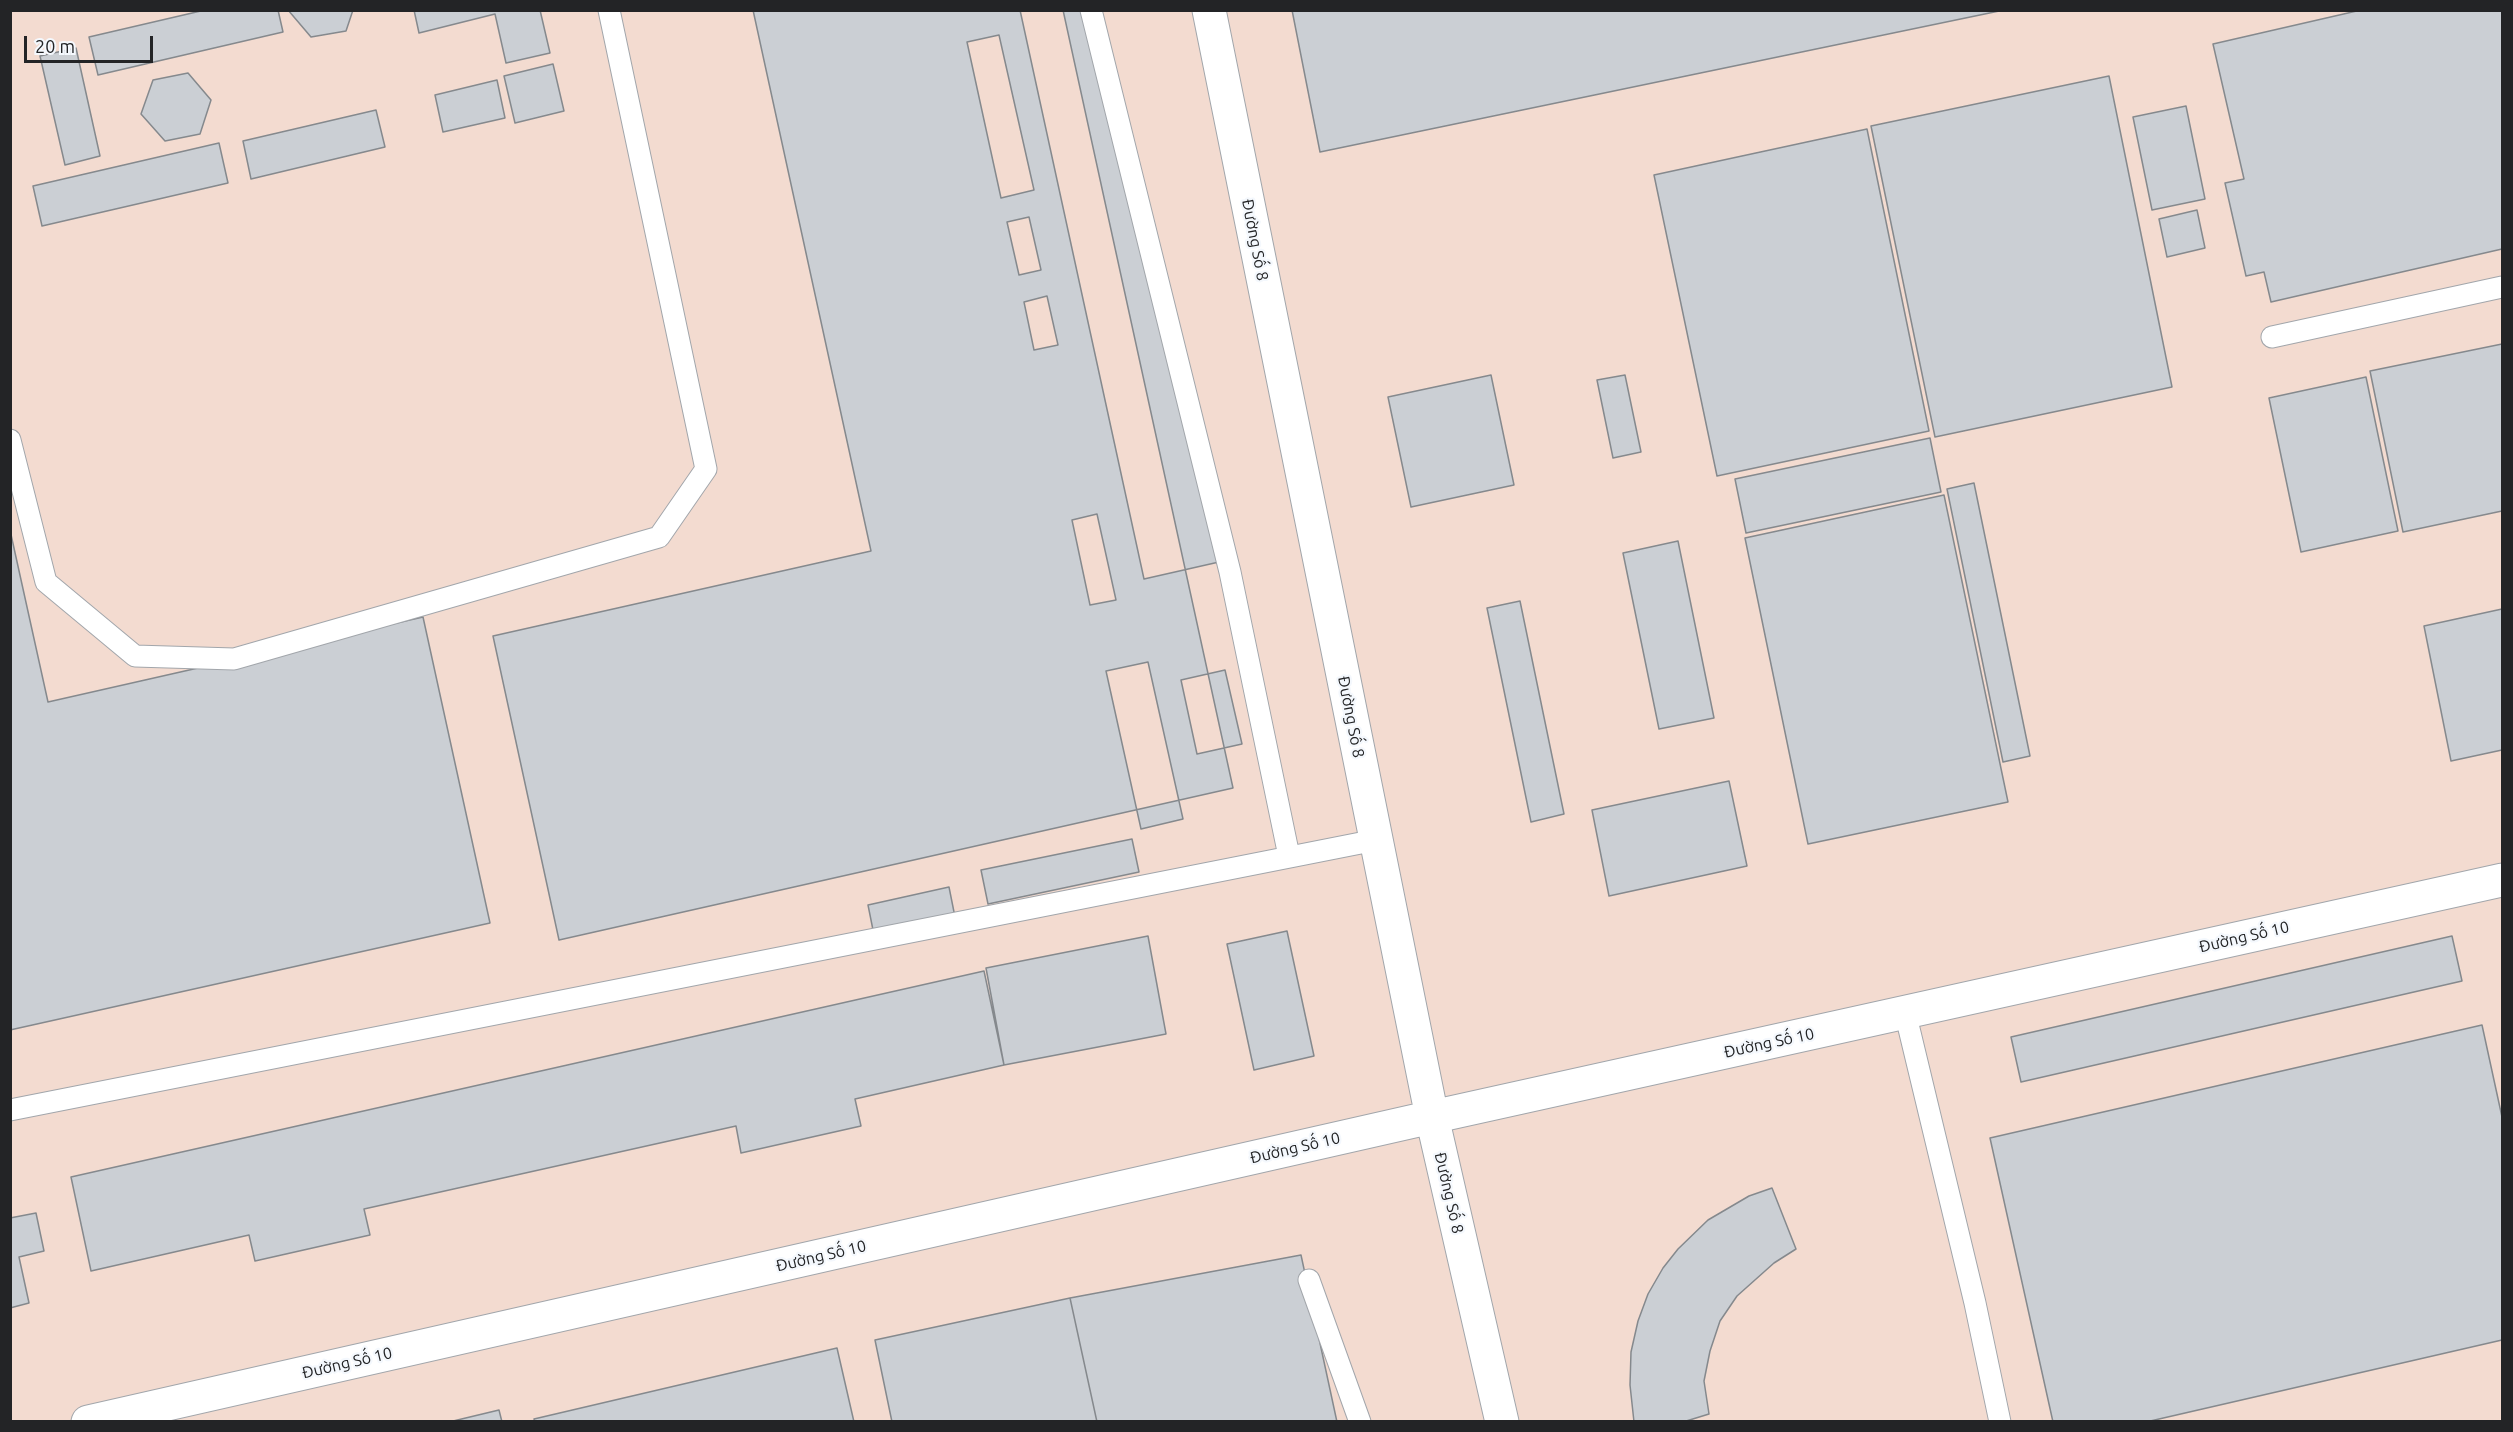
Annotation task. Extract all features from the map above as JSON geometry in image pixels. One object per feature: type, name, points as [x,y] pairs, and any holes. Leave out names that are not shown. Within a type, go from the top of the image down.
[{"type":"street","name":"Đường Số 8","points":[[1209,10],[1432,1117],[1502,1422]]},
{"type":"street","name":"Đường Số 10","points":[[88,1422],[1432,1117],[2502,880]]},
{"type":"lane","points":[[10,440],[46,582],[135,656],[234,659],[659,537],[706,469],[609,10]]},
{"type":"lane","points":[[1091,10],[1230,572],[1289,856]]},
{"type":"lane","points":[[2272,337],[2502,287]]},
{"type":"lane","points":[[10,1110],[1376,840]]},
{"type":"lane","points":[[1905,1012],[1975,1303],[2000,1422]]},
{"type":"lane","points":[[1309,1280],[1360,1422]]},
{"type":"shaded area","points":[[11,11],[2502,11],[2502,1421],[11,1421]]},
{"type":"building","points":[[205,10],[278,10],[283,32],[98,75],[89,37]]},
{"type":"building","points":[[288,10],[353,10],[346,31],[311,37]]},
{"type":"building","points":[[414,10],[540,10],[550,53],[506,63],[495,14],[419,33]]},
{"type":"building","points":[[753,10],[1063,10],[1233,788],[559,940],[493,636],[871,551]]},
{"type":"building","points":[[1020,10],[1099,10],[1219,562],[1144,579]]},
{"type":"building","points":[[1292,10],[2004,10],[1320,152]]},
{"type":"building","points":[[2361,10],[2502,10],[2502,249],[2271,302],[2264,272],[2246,276],[2225,183],[2244,179],[2213,44]]},
{"type":"building","points":[[999,35],[1034,190],[1001,198],[967,42]]},
{"type":"building","points":[[76,48],[100,156],[65,165],[40,56]]},
{"type":"building","points":[[553,64],[564,111],[515,123],[504,76]]},
{"type":"building","points":[[188,73],[211,100],[200,134],[165,141],[141,114],[153,80]]},
{"type":"building","points":[[2109,76],[2172,387],[1935,437],[1871,126]]},
{"type":"building","points":[[497,80],[505,118],[443,132],[435,95]]},
{"type":"building","points":[[2186,106],[2205,199],[2152,210],[2133,117]]},
{"type":"building","points":[[376,110],[385,147],[251,179],[243,141]]},
{"type":"building","points":[[1867,129],[1929,431],[1717,476],[1654,175]]},
{"type":"building","points":[[219,143],[228,183],[42,226],[33,186]]},
{"type":"building","points":[[2197,210],[2205,248],[2167,257],[2159,219]]},
{"type":"building","points":[[1029,217],[1041,270],[1019,275],[1007,222]]},
{"type":"building","points":[[1047,296],[1058,345],[1034,350],[1024,302]]},
{"type":"building","points":[[2502,344],[2502,511],[2403,532],[2370,371]]},
{"type":"building","points":[[1491,375],[1514,485],[1411,507],[1388,397]]},
{"type":"building","points":[[1625,375],[1641,452],[1613,458],[1597,380]]},
{"type":"building","points":[[2366,377],[2398,531],[2301,552],[2269,398]]},
{"type":"building","points":[[1930,438],[1941,492],[1746,533],[1735,479]]},
{"type":"building","points":[[1974,483],[2030,756],[2003,762],[1947,489]]},
{"type":"building","points":[[1944,495],[2008,802],[1808,844],[1745,538]]},
{"type":"building","points":[[1097,514],[1116,600],[1090,605],[1072,520]]},
{"type":"building","points":[[10,530],[48,702],[423,617],[490,923],[10,1030]]},
{"type":"building","points":[[1678,541],[1714,718],[1659,729],[1623,553]]},
{"type":"building","points":[[1520,601],[1564,814],[1531,822],[1487,608]]},
{"type":"building","points":[[2502,609],[2502,750],[2451,761],[2424,626]]},
{"type":"building","points":[[1148,662],[1183,819],[1141,829],[1106,671]]},
{"type":"building","points":[[1225,670],[1242,744],[1197,754],[1181,680]]},
{"type":"building","points":[[1729,781],[1747,866],[1609,896],[1592,810]]},
{"type":"building","points":[[1132,839],[1139,872],[988,904],[981,870]]},
{"type":"building","points":[[949,887],[955,917],[874,935],[868,905]]},
{"type":"building","points":[[1287,931],[1314,1056],[1254,1070],[1227,944]]},
{"type":"building","points":[[1148,936],[1166,1034],[1004,1065],[986,968]]},
{"type":"building","points":[[2452,936],[2462,981],[2021,1082],[2011,1037]]},
{"type":"building","points":[[984,971],[1004,1065],[855,1099],[861,1126],[741,1153],[736,1126],[364,1209],[370,1235],[255,1261],[249,1235],[91,1271],[71,1177]]},
{"type":"building","points":[[2482,1025],[2502,1117],[2502,1340],[2146,1422],[2053,1422],[1990,1138]]},
{"type":"building","points":[[1772,1188],[1796,1249],[1774,1263],[1737,1296],[1720,1321],[1710,1351],[1704,1381],[1709,1414],[1683,1422],[1634,1422],[1630,1385],[1631,1352],[1638,1321],[1648,1294],[1663,1268],[1678,1249],[1708,1220],[1749,1196]]},
{"type":"building","points":[[36,1213],[44,1251],[19,1257],[29,1303],[10,1308],[10,1218]]},
{"type":"building","points":[[1301,1255],[1337,1422],[1097,1422],[1070,1298]]},
{"type":"building","points":[[1070,1298],[1097,1422],[892,1422],[875,1340]]},
{"type":"building","points":[[837,1348],[854,1422],[535,1422],[534,1419]]},
{"type":"building","points":[[499,1410],[502,1422],[449,1422]]}]
